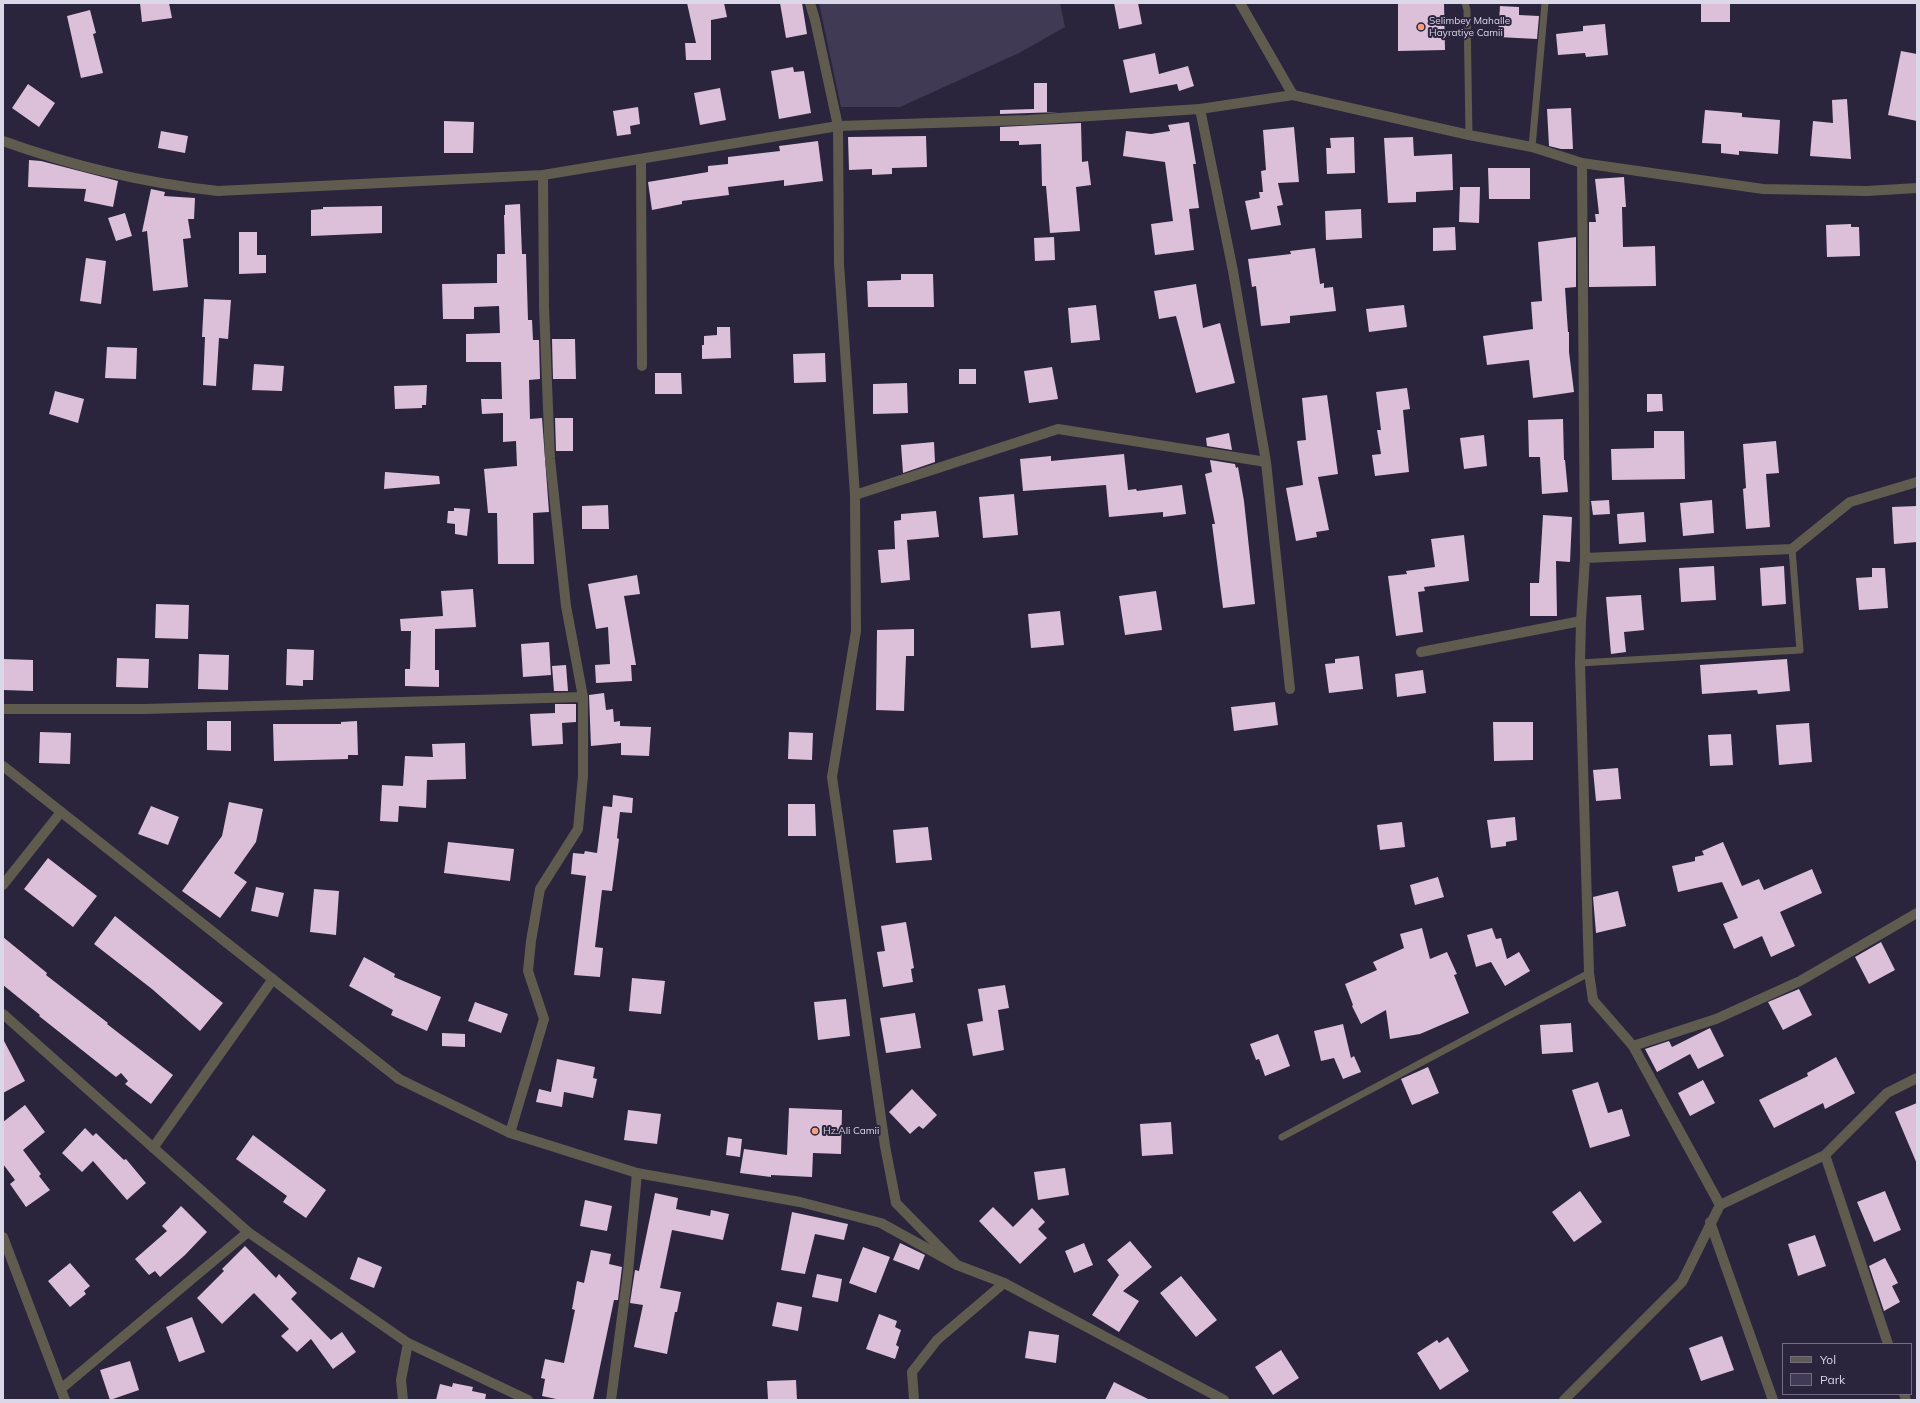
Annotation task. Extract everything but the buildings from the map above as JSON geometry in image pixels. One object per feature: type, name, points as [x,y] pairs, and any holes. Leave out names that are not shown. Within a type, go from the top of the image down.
[{"type":"street","points":[[810,3],[838,126],[839,264],[855,495],[856,631],[832,777],[885,1146],[896,1203],[957,1265]]},
{"type":"street","points":[[1240,3],[1294,95]]},
{"type":"street","points":[[3,142],[31,152],[131,178],[172,186],[218,191],[543,175],[838,126],[1028,120],[1200,109],[1294,95],[1469,135],[1532,147],[1582,163],[1763,189],[1867,191],[1917,188]]},
{"type":"street","points":[[1200,109],[1233,271],[1266,462],[1290,688]]},
{"type":"street","points":[[641,159],[642,366]]},
{"type":"street","points":[[1582,163],[1585,558],[1580,621],[1580,663],[1589,973],[1593,1000],[1633,1046],[1720,1205]]},
{"type":"street","points":[[510,1133],[544,1019],[528,971],[530,941],[540,889],[578,829],[583,776],[583,697],[566,606],[550,459],[544,307],[543,175]]},
{"type":"street","points":[[855,495],[1058,429],[1266,462]]},
{"type":"street","points":[[1585,558],[1792,549],[1850,502],[1917,482]]},
{"type":"street","points":[[1421,652],[1580,621]]},
{"type":"street","points":[[3,709],[144,709],[583,697]]},
{"type":"street","points":[[3,766],[399,1079],[510,1133],[637,1173],[800,1202],[881,1223],[957,1265],[1004,1283],[1224,1400]]},
{"type":"street","points":[[3,885],[61,812]]},
{"type":"street","points":[[1633,1046],[1716,1019],[1800,982],[1917,913]]},
{"type":"street","points":[[153,1148],[273,980]]},
{"type":"street","points":[[3,1014],[248,1232],[408,1343],[528,1400]]},
{"type":"street","points":[[1564,1400],[1682,1282],[1710,1222],[1720,1205],[1825,1155],[1887,1093],[1917,1078]]},
{"type":"street","points":[[1825,1155],[1888,1343]]},
{"type":"street","points":[[611,1400],[628,1272],[637,1173]]},
{"type":"street","points":[[1710,1222],[1773,1400]]},
{"type":"street","points":[[62,1388],[248,1232]]},
{"type":"street","points":[[3,1237],[62,1388],[65,1400]]},
{"type":"street","points":[[914,1400],[912,1372],[937,1340],[1004,1283]]},
{"type":"street","points":[[403,1400],[401,1380],[408,1343]]},
{"type":"lane","points":[[1465,3],[1468,10],[1469,135]]},
{"type":"lane","points":[[1532,147],[1545,3]]},
{"type":"lane","points":[[1580,663],[1800,650],[1792,549]]},
{"type":"lane","points":[[1282,1137],[1589,973]]},
{"type":"green space","points":[[819,3],[1060,3],[1065,27],[1019,53],[900,107],[841,107]]},
{"type":"place","name":"Selimbey Mahalle Hayratiye Camii","points":[[1421,27]]},
{"type":"place","name":"Hz.Ali Camii","points":[[815,1131]]}]
